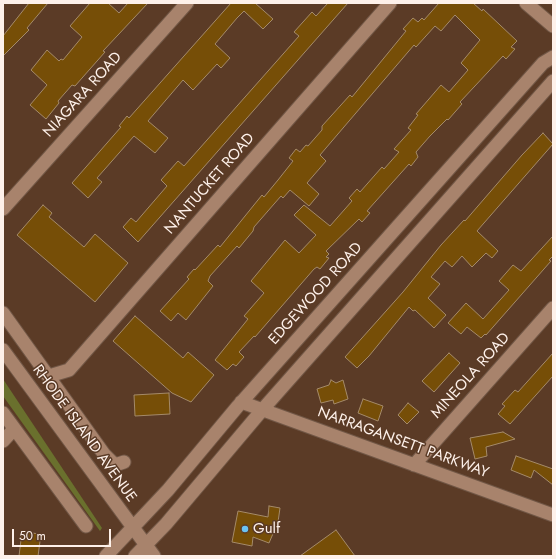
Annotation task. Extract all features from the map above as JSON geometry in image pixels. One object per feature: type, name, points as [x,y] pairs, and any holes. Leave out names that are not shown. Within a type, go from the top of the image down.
[{"type":"street","name":"NIAGARA ROAD","points":[[3,209],[187,3]]},
{"type":"street","name":"NANTUCKET ROAD","points":[[48,376],[69,370],[390,3]]},
{"type":"street","points":[[526,3],[553,26]]},
{"type":"street","name":"EDGEWOOD ROAD","points":[[106,556],[168,490],[241,402],[543,63],[553,56]]},
{"type":"street","points":[[135,556],[553,81]]},
{"type":"street","name":"MINEOLA ROAD","points":[[414,465],[553,308]]},
{"type":"street","name":"RHODE ISLAND AVENUE","points":[[3,313],[109,460],[115,465],[124,462]]},
{"type":"street","name":"RHODE ISLAND AVENUE","points":[[3,350],[154,556]]},
{"type":"street","name":"NARRAGANSETT PARKWAY","points":[[241,402],[553,515]]},
{"type":"street","points":[[3,413],[86,526]]},
{"type":"street","points":[[3,441],[14,429]]},
{"type":"green space","points":[[3,379],[102,528],[100,531],[3,396]]},
{"type":"building","points":[[29,3],[48,3],[27,28],[29,30],[3,56],[3,36]]},
{"type":"building","points":[[90,3],[108,3],[119,13],[128,3],[148,3],[103,51],[105,52],[75,86],[72,85],[58,101],[59,103],[46,119],[30,105],[47,85],[31,70],[47,50],[59,61],[61,59],[63,60],[82,37],[70,26]]},
{"type":"building","points":[[231,3],[255,3],[273,19],[263,29],[244,11],[215,44],[230,58],[221,68],[217,64],[193,90],[183,80],[148,121],[168,138],[155,153],[134,136],[97,178],[102,182],[88,198],[72,183],[121,127],[119,126],[127,116],[129,118]]},
{"type":"building","points":[[328,3],[348,3],[138,242],[123,227],[131,218],[136,222],[167,186],[161,180],[178,161],[184,166],[299,36],[294,32],[312,12],[316,16]]},
{"type":"building","points":[[439,3],[473,3],[482,11],[483,9],[517,41],[511,47],[515,49],[506,59],[503,56],[460,102],[462,104],[448,120],[447,119],[430,136],[416,152],[418,157],[411,166],[409,164],[367,211],[370,213],[362,222],[359,219],[326,251],[329,254],[326,257],[329,258],[320,269],[317,267],[314,269],[255,337],[254,336],[239,352],[244,357],[236,366],[233,364],[227,370],[215,360],[248,319],[244,316],[264,293],[251,281],[285,240],[299,253],[316,235],[294,215],[304,205],[330,226],[352,201],[349,198],[357,189],[360,192],[382,167],[384,169],[399,152],[394,149],[411,130],[408,128],[418,115],[416,114],[441,85],[449,92],[468,70],[461,63],[480,40],[455,15],[441,31],[435,26],[416,47],[414,45],[320,155],[326,161],[307,183],[319,194],[309,206],[290,190],[283,198],[281,196],[254,227],[253,231],[239,248],[237,246],[210,276],[208,281],[213,286],[186,320],[178,313],[171,321],[160,311],[189,279],[187,277],[194,269],[195,270],[218,245],[220,247],[262,195],[264,197],[293,161],[289,158],[296,149],[300,152],[306,145],[308,146],[322,130],[322,126],[350,95],[352,97],[406,31],[403,29],[413,18],[418,22],[422,18],[424,20]]},
{"type":"building","points":[[543,133],[553,144],[477,231],[498,251],[492,258],[486,253],[472,267],[462,256],[452,267],[445,261],[431,277],[440,284],[428,298],[446,315],[434,328],[415,310],[413,311],[409,307],[369,356],[357,368],[345,357],[403,292],[441,245],[464,220],[465,221]]},
{"type":"building","points":[[43,205],[52,213],[49,217],[84,247],[95,234],[128,263],[95,302],[17,235]]},
{"type":"building","points":[[553,236],[553,256],[549,260],[551,261],[486,335],[485,334],[481,338],[467,327],[461,334],[448,323],[466,303],[483,319],[509,290],[499,281],[513,265],[521,271]]},
{"type":"building","points":[[135,316],[183,358],[188,352],[214,375],[191,402],[172,393],[113,341]]},
{"type":"building","points":[[449,353],[460,363],[434,392],[422,381]]},
{"type":"building","points":[[553,353],[553,376],[510,424],[498,414],[505,406],[502,404],[515,390],[518,392]]},
{"type":"building","points":[[331,380],[336,383],[343,380],[348,399],[334,404],[333,400],[321,403],[317,389],[329,385]]},
{"type":"building","points":[[169,393],[170,414],[135,416],[134,395]]},
{"type":"building","points":[[363,399],[383,406],[378,421],[358,413]]},
{"type":"building","points":[[408,403],[419,412],[407,424],[398,415]]},
{"type":"building","points":[[503,432],[515,439],[486,447],[487,456],[475,459],[470,438]]},
{"type":"building","points":[[516,456],[553,469],[553,485],[534,470],[531,478],[511,470]]},
{"type":"building","points":[[269,506],[280,508],[278,522],[269,543],[253,537],[252,546],[232,542],[238,511],[268,517]]},
{"type":"building","points":[[336,530],[355,556],[300,556]]},
{"type":"building","points":[[22,532],[41,534],[38,556],[19,556]]},
{"type":"place","name":"Gulf","points":[[245,529]]}]
